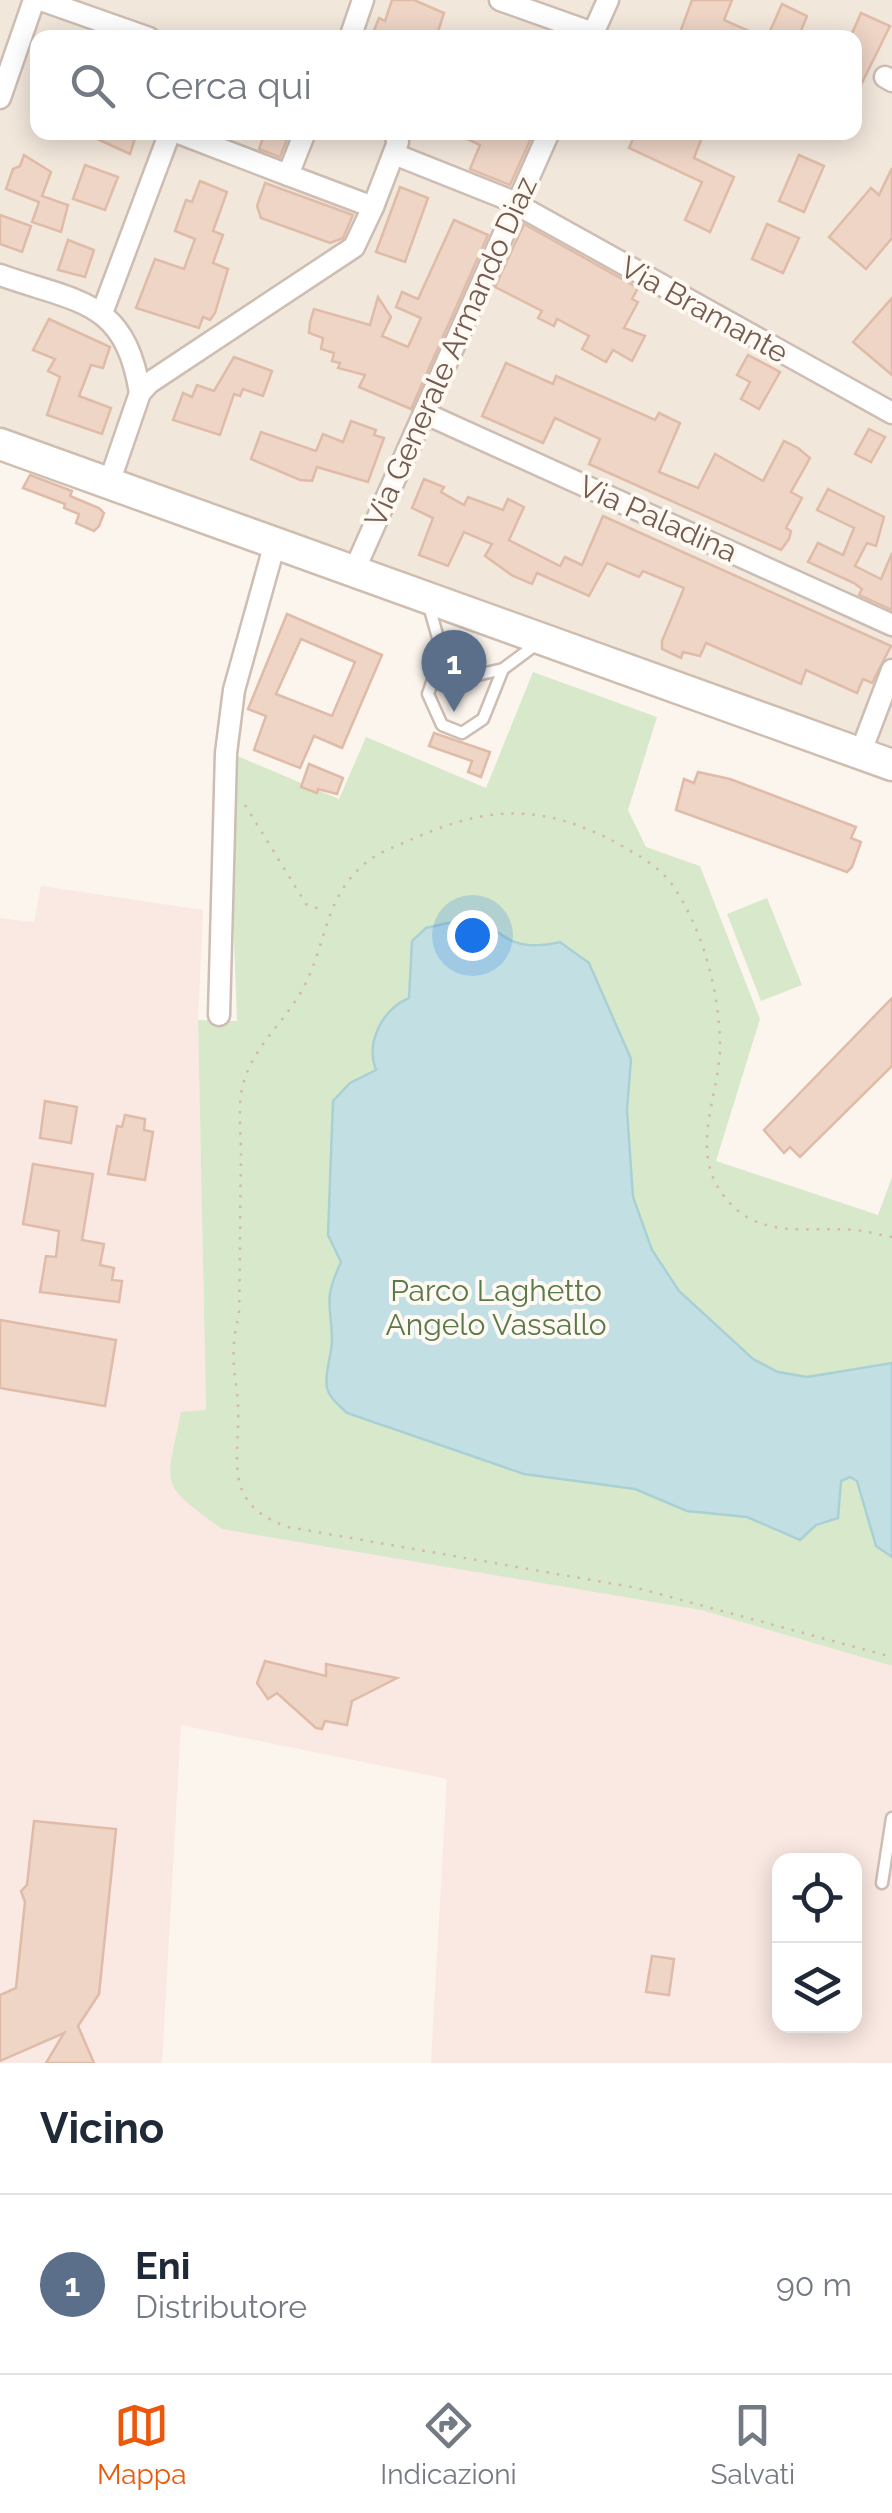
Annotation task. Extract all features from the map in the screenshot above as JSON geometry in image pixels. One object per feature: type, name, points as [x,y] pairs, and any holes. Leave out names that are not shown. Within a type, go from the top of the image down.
[{"type":"street","points":[[0,98],[37,0],[125,30]]},
{"type":"street","points":[[353,30],[364,0]]},
{"type":"street","points":[[500,0],[579,30]]},
{"type":"street","points":[[594,30],[608,0]]},
{"type":"street","points":[[102,313],[170,140]]},
{"type":"street","points":[[194,140],[374,207]]},
{"type":"street","points":[[288,175],[302,140]]},
{"type":"street","name":"Via Generale Armando Diaz","points":[[354,571],[545,140]]},
{"type":"street","points":[[109,483],[140,393],[158,376],[354,247],[374,207],[394,143]]},
{"type":"street","name":"Via Bramante","points":[[394,143],[892,413]]},
{"type":"street","points":[[0,274],[102,313],[128,342],[140,393]]},
{"type":"street","name":"Via Paladina","points":[[424,413],[892,625]]},
{"type":"street","points":[[0,444],[892,765]]},
{"type":"street","points":[[219,1016],[224,791],[234,690],[274,543]]},
{"type":"street","points":[[860,754],[892,670]]},
{"type":"lane","points":[[427,598],[442,652],[469,677],[503,669],[543,639]]},
{"type":"lane","points":[[442,652],[428,694],[442,726],[462,732],[483,720],[503,669]]},
{"type":"lane","points":[[882,1883],[892,1818]]},
{"type":"path","points":[[224,791],[243,802],[256,819],[306,904],[326,912]]},
{"type":"path","points":[[892,1237],[855,1230],[779,1229],[753,1222],[722,1194],[709,1161],[706,1127],[720,1051],[717,999],[683,901],[668,878],[645,859],[580,824],[536,813],[493,812],[452,822],[375,856],[359,868],[326,912],[319,958],[299,996],[262,1042],[242,1088],[239,1315],[232,1358],[237,1474],[246,1499],[265,1518],[288,1526],[653,1592],[892,1657]]},
{"type":"shaded area","points":[[0,0],[892,0],[892,761],[0,440]]},
{"type":"shaded area","points":[[41,886],[203,910],[198,1020],[206,1410],[701,1610],[892,1666],[892,2063],[431,2063],[447,1779],[181,1725],[162,2063],[0,2063],[0,918],[34,922]]},
{"type":"green space","name":"Parco Laghetto Angelo Vassallo","points":[[533,672],[657,717],[628,810],[646,847],[700,866],[760,1019],[716,1161],[878,1215],[892,1177],[892,1666],[701,1610],[222,1529],[186,1502],[172,1481],[170,1470],[181,1412],[206,1410],[198,1020],[237,1021],[233,913],[235,755],[339,799],[366,737],[486,788]]},
{"type":"green space","points":[[767,898],[802,985],[761,1001],[727,914]]},
{"type":"water","points":[[479,916],[515,942],[560,942],[589,963],[631,1059],[627,1110],[633,1197],[652,1250],[679,1291],[753,1359],[778,1372],[807,1377],[892,1363],[892,1557],[876,1546],[857,1481],[850,1477],[841,1481],[838,1518],[816,1525],[800,1540],[747,1517],[687,1511],[635,1489],[524,1474],[347,1413],[330,1395],[326,1382],[332,1340],[330,1294],[341,1262],[328,1235],[333,1101],[350,1083],[376,1070],[373,1048],[379,1028],[391,1010],[409,998],[412,941],[426,928]]},
{"type":"building","points":[[392,0],[414,0],[444,13],[439,30],[374,30],[379,18],[385,21]]},
{"type":"building","points":[[692,0],[732,0],[724,20],[747,30],[681,30]]},
{"type":"building","points":[[782,4],[807,16],[801,30],[771,30]]},
{"type":"building","points":[[861,13],[890,26],[862,83],[862,30],[854,30]]},
{"type":"building","points":[[99,140],[134,140],[130,154]]},
{"type":"building","points":[[262,140],[287,140],[280,157],[259,149]]},
{"type":"building","points":[[470,140],[530,140],[510,185],[470,169],[480,145]]},
{"type":"building","points":[[632,140],[701,140],[694,158],[734,177],[710,232],[685,220],[702,182],[629,148]]},
{"type":"building","points":[[24,155],[51,172],[42,196],[68,205],[61,232],[32,222],[39,202],[6,189],[13,169],[20,166]]},
{"type":"building","points":[[799,155],[824,166],[804,212],[779,201]]},
{"type":"building","points":[[85,165],[118,177],[105,210],[73,199]]},
{"type":"building","points":[[892,168],[892,238],[866,269],[829,237],[871,188],[879,195]]},
{"type":"building","points":[[200,181],[227,192],[213,231],[223,235],[213,263],[228,269],[215,313],[210,320],[203,317],[199,328],[136,308],[155,259],[184,269],[195,239],[175,231],[186,200],[192,202]]},
{"type":"building","points":[[265,183],[353,215],[343,238],[330,243],[261,218],[257,206]]},
{"type":"building","points":[[400,187],[428,198],[405,262],[376,252]]},
{"type":"building","points":[[0,215],[31,226],[22,252],[0,244]]},
{"type":"building","points":[[454,220],[488,235],[411,409],[359,387],[365,375],[338,368],[340,363],[332,361],[334,353],[321,349],[323,338],[309,333],[310,322],[314,309],[370,325],[378,297],[391,317],[382,336],[408,347],[421,318],[396,307],[402,292],[418,299]]},
{"type":"building","points":[[524,224],[638,288],[632,299],[638,302],[624,328],[645,336],[632,361],[613,350],[606,362],[582,349],[589,336],[557,319],[554,326],[538,318],[542,311],[495,287]]},
{"type":"building","points":[[767,224],[799,238],[783,273],[752,259]]},
{"type":"building","points":[[68,240],[94,250],[85,277],[58,270]]},
{"type":"building","points":[[892,298],[892,375],[853,342]]},
{"type":"building","points":[[49,319],[110,347],[103,368],[91,365],[79,396],[111,408],[102,434],[47,415],[60,377],[48,371],[55,359],[33,350]]},
{"type":"building","points":[[748,355],[780,372],[759,409],[741,399],[750,382],[737,375]]},
{"type":"building","points":[[234,357],[272,371],[263,396],[243,389],[240,396],[234,394],[220,435],[173,420],[183,393],[192,397],[197,385],[214,391]]},
{"type":"building","points":[[506,363],[553,384],[556,376],[655,420],[659,413],[680,423],[659,472],[698,488],[715,454],[763,481],[784,441],[798,448],[810,458],[791,492],[802,498],[786,528],[791,531],[789,539],[781,550],[589,464],[600,439],[555,418],[543,443],[482,416]]},
{"type":"building","points":[[351,421],[376,430],[374,435],[384,438],[368,482],[317,467],[312,481],[300,480],[251,459],[261,432],[316,451],[323,434],[343,442]]},
{"type":"building","points":[[869,429],[885,437],[871,462],[855,454]]},
{"type":"building","points":[[30,475],[72,491],[70,496],[99,508],[104,513],[99,526],[94,531],[76,523],[79,514],[64,508],[65,504],[23,488]]},
{"type":"building","points":[[424,479],[444,487],[441,492],[464,505],[468,497],[503,510],[508,499],[524,507],[509,540],[560,566],[565,557],[582,565],[603,516],[891,646],[872,683],[863,679],[857,693],[806,670],[801,684],[706,643],[700,656],[683,652],[681,658],[662,649],[662,641],[684,588],[643,571],[639,577],[607,563],[589,596],[537,573],[532,584],[513,576],[485,556],[492,544],[464,532],[448,566],[419,555],[433,518],[412,508]]},
{"type":"building","points":[[828,489],[884,517],[876,546],[867,543],[855,566],[881,579],[892,553],[892,610],[859,595],[862,589],[854,583],[808,562],[818,543],[843,555],[854,528],[817,510]]},
{"type":"building","points":[[287,614],[382,655],[342,748],[314,736],[300,768],[254,750],[266,716],[248,709]],"holes":[[[301,639],[355,662],[332,716],[276,694]]]},
{"type":"building","points":[[434,733],[490,752],[481,777],[468,772],[472,761],[429,746]]},
{"type":"building","points":[[309,764],[343,778],[337,794],[301,787]]},
{"type":"building","points":[[698,772],[730,779],[856,827],[851,838],[861,842],[852,867],[847,872],[676,810],[684,779],[694,783]]},
{"type":"building","points":[[892,998],[892,1066],[800,1157],[790,1147],[784,1153],[764,1130]]},
{"type":"building","points":[[45,1101],[77,1107],[71,1143],[40,1138]]},
{"type":"building","points":[[125,1115],[145,1119],[144,1130],[153,1132],[145,1180],[108,1174],[117,1126],[122,1127]]},
{"type":"building","points":[[33,1164],[93,1174],[82,1240],[104,1244],[100,1265],[114,1268],[112,1280],[122,1281],[119,1302],[40,1292],[46,1256],[56,1257],[59,1231],[23,1224]]},
{"type":"building","points":[[0,1320],[116,1340],[105,1406],[0,1388]]},
{"type":"building","points":[[265,1661],[326,1676],[326,1664],[397,1678],[352,1701],[347,1725],[325,1721],[322,1729],[277,1693],[268,1699],[257,1683]]},
{"type":"building","points":[[34,1821],[116,1829],[99,1994],[78,2026],[94,2063],[46,2063],[64,2033],[0,2061],[0,1995],[16,1988],[25,1902],[21,1891],[27,1885]]},
{"type":"building","points":[[652,1956],[674,1959],[669,1995],[646,1992]]},
{"type":"place","name":"Eni","points":[[454,712]]}]
